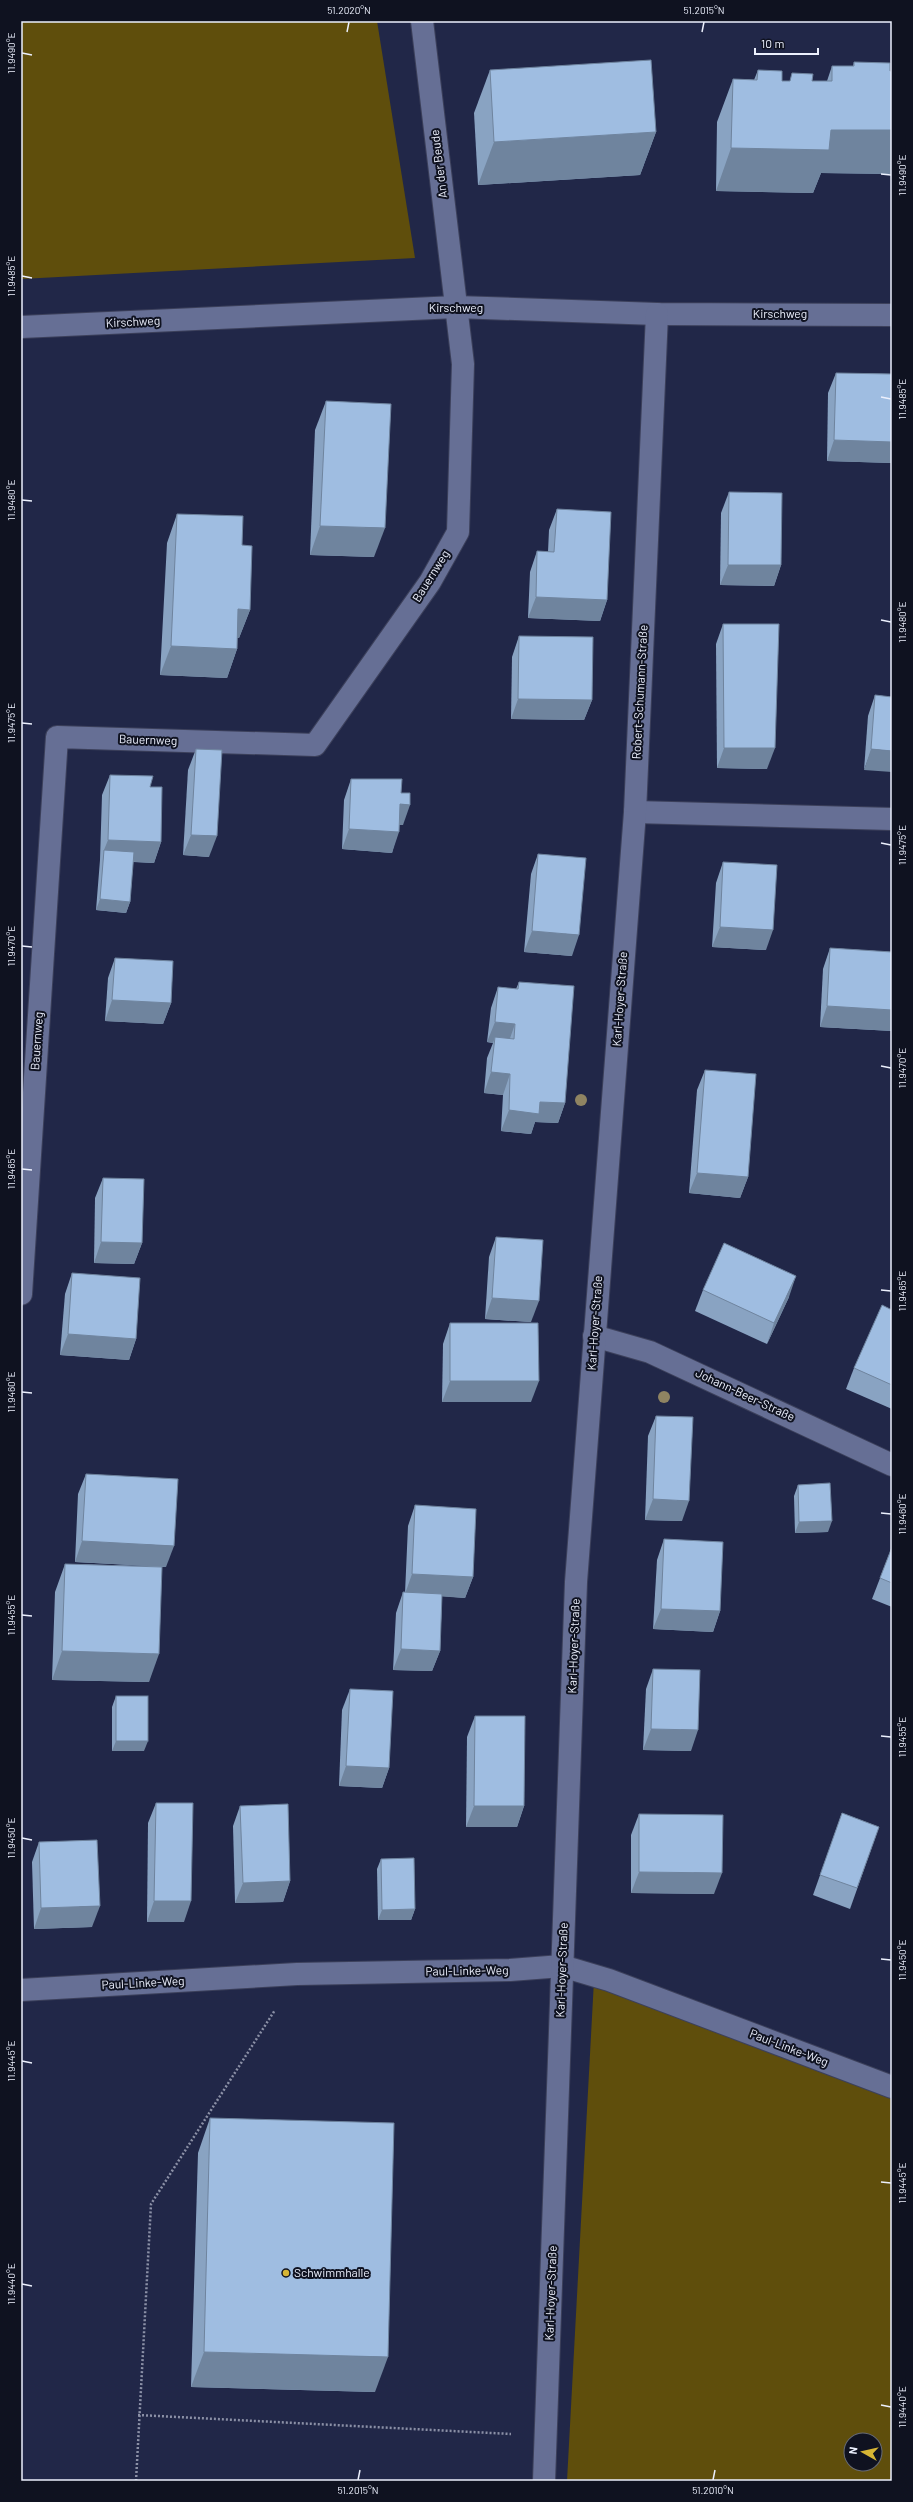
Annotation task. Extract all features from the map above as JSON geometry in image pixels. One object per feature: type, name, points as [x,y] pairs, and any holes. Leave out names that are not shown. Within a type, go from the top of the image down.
[{"type":"street","name":"An der Beude","points":[[422,21],[456,306]]},
{"type":"street","name":"Kirschweg","points":[[21,327],[456,306],[657,314],[892,315]]},
{"type":"street","name":"Bauernweg","points":[[21,1294],[57,737],[315,745],[430,582],[458,532],[463,364],[456,306]]},
{"type":"street","name":"Robert-Schumann-Straße","points":[[635,812],[657,314]]},
{"type":"street","points":[[635,812],[892,820]]},
{"type":"street","name":"Karl-Hoyer-Straße","points":[[544,2481],[576,1582],[635,812]]},
{"type":"street","name":"Johann-Beer-Straße","points":[[594,1336],[650,1352],[892,1465]]},
{"type":"street","name":"Paul-Linke-Weg","points":[[21,1990],[297,1974],[510,1970],[562,1966],[609,1980],[892,2087]]},
{"type":"path","points":[[136,2481],[138,2415],[151,2204],[297,1974]]},
{"type":"path","points":[[138,2415],[546,2435]]},
{"type":"shaded area","points":[[21,21],[377,21],[415,258],[21,279]]},
{"type":"shaded area","points":[[594,1980],[892,2099],[892,2481],[567,2481]]},
{"type":"building","points":[[651,60],[656,132],[494,142],[490,70]]},
{"type":"building","points":[[854,62],[890,63],[890,71],[892,71],[892,130],[831,130],[829,150],[731,148],[733,79],[757,80],[758,70],[782,71],[782,81],[790,81],[792,73],[813,74],[812,81],[832,81],[832,66],[854,66]]},
{"type":"building","points":[[836,373],[892,374],[892,442],[834,440]]},
{"type":"building","points":[[326,401],[391,404],[385,528],[320,526]]},
{"type":"building","points":[[729,492],[782,493],[781,565],[728,565]]},
{"type":"building","points":[[557,509],[611,512],[607,600],[536,597],[537,551],[554,552]]},
{"type":"building","points":[[177,514],[243,516],[242,545],[252,546],[250,610],[238,609],[237,649],[171,646]]},
{"type":"building","points":[[723,624],[779,624],[775,748],[724,748]]},
{"type":"building","points":[[519,636],[593,637],[592,700],[518,699]]},
{"type":"building","points":[[875,695],[892,697],[892,751],[871,749]]},
{"type":"building","points":[[196,749],[222,750],[217,836],[191,835]]},
{"type":"building","points":[[110,775],[153,776],[150,787],[162,787],[161,842],[108,840]]},
{"type":"building","points":[[351,779],[402,779],[401,793],[410,793],[410,805],[400,804],[399,832],[349,829]]},
{"type":"building","points":[[104,850],[134,852],[130,902],[100,899]]},
{"type":"building","points":[[538,854],[586,858],[579,935],[532,931]]},
{"type":"building","points":[[723,862],[777,865],[773,930],[720,927]]},
{"type":"building","points":[[830,948],[892,952],[892,1010],[827,1006]]},
{"type":"building","points":[[115,958],[173,961],[171,1003],[112,1000]]},
{"type":"building","points":[[519,982],[574,986],[565,1103],[540,1102],[539,1114],[509,1110],[510,1074],[491,1072],[495,1037],[514,1039],[515,1024],[495,1022],[498,987],[518,989]]},
{"type":"building","points":[[705,1070],[756,1074],[748,1177],[697,1173]]},
{"type":"building","points":[[103,1178],[144,1179],[142,1243],[101,1242]]},
{"type":"building","points":[[496,1237],[543,1240],[539,1301],[492,1298]]},
{"type":"building","points":[[724,1243],[796,1276],[774,1323],[703,1290]]},
{"type":"building","points":[[72,1273],[140,1278],[136,1339],[68,1334]]},
{"type":"building","points":[[882,1305],[892,1310],[892,1385],[854,1368]]},
{"type":"building","points":[[450,1323],[538,1323],[539,1381],[450,1381]]},
{"type":"building","points":[[656,1416],[693,1417],[689,1501],[653,1499]]},
{"type":"building","points":[[86,1474],[178,1479],[174,1546],[82,1541]]},
{"type":"building","points":[[830,1483],[832,1521],[799,1522],[798,1485]]},
{"type":"building","points":[[415,1505],[476,1509],[473,1577],[412,1574]]},
{"type":"building","points":[[664,1539],[723,1542],[720,1611],[661,1609]]},
{"type":"building","points":[[892,1547],[892,1583],[880,1578]]},
{"type":"building","points":[[65,1564],[162,1567],[159,1654],[62,1651]]},
{"type":"building","points":[[403,1592],[442,1594],[440,1651],[401,1649]]},
{"type":"building","points":[[653,1669],[700,1670],[698,1730],[651,1729]]},
{"type":"building","points":[[350,1689],[393,1691],[389,1768],[346,1766]]},
{"type":"building","points":[[116,1696],[148,1696],[148,1741],[116,1741]]},
{"type":"building","points":[[475,1716],[525,1716],[524,1806],[474,1806]]},
{"type":"building","points":[[156,1803],[193,1803],[191,1901],[154,1901]]},
{"type":"building","points":[[288,1804],[290,1881],[243,1883],[240,1806]]},
{"type":"building","points":[[842,1813],[879,1827],[857,1888],[820,1875]]},
{"type":"building","points":[[639,1814],[723,1815],[722,1873],[639,1872]]},
{"type":"building","points":[[97,1840],[100,1906],[41,1908],[39,1842]]},
{"type":"building","points":[[414,1858],[415,1909],[382,1910],[381,1859]]},
{"type":"building","name":"Schwimmhalle","points":[[210,2118],[394,2123],[388,2357],[204,2352]]},
{"type":"place","name":"Schwimmhalle","points":[[286,2273]]}]
